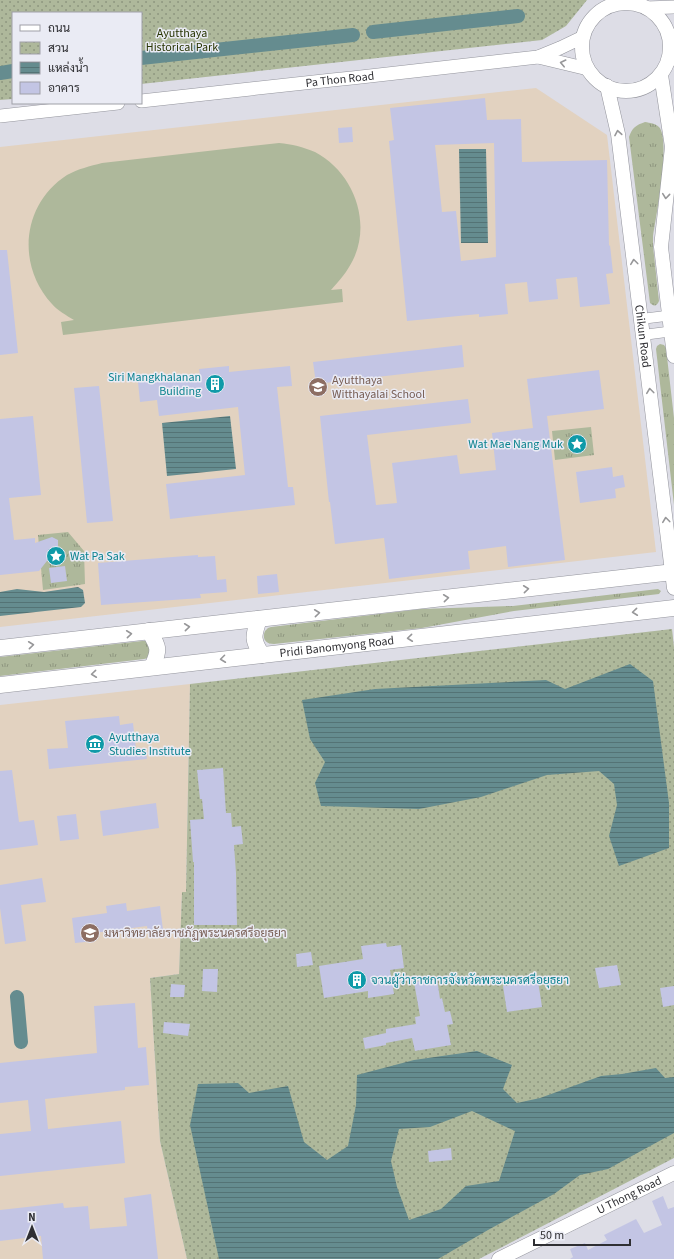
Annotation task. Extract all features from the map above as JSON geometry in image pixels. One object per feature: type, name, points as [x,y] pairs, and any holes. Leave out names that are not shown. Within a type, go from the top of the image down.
[{"type":"main road","points":[[626,3],[641,4],[658,17],[667,30],[671,59],[660,74],[648,85],[623,91],[607,86],[596,79],[588,69],[582,50],[583,37],[588,25],[603,5],[626,3]]},
{"type":"main road","points":[[660,74],[672,147],[660,247],[672,315],[674,356]]},
{"type":"main road","name":"Chikun Road","points":[[607,86],[618,134],[673,578]]},
{"type":"main road","points":[[0,648],[259,619],[673,578]]},
{"type":"main road","name":"Pridi Banomyong Road","points":[[0,685],[674,608]]},
{"type":"main road","points":[[259,619],[254,633],[255,644],[262,655]]},
{"type":"main road","points":[[149,631],[156,643],[158,655],[152,667]]},
{"type":"main road","name":"U Thong Road","points":[[499,1259],[674,1173]]},
{"type":"street","points":[[641,4],[674,7]]},
{"type":"street","name":"Pa Thon Road","points":[[142,100],[538,57],[583,37]]},
{"type":"street","name":"Pa Thon Road","points":[[538,57],[588,69]]},
{"type":"street","points":[[0,116],[109,104]]},
{"type":"street","points":[[641,319],[672,315]]},
{"type":"street","points":[[643,335],[672,331]]},
{"type":"shaded area","name":"Ayutthaya Witthayalai School","points":[[536,88],[607,135],[656,552],[0,627],[0,147]]},
{"type":"shaded area","name":"มหาวิทยาลัยราชภัฏพระนครศรีอยุธยา","points":[[190,684],[186,892],[182,893],[179,974],[150,978],[160,1141],[187,1259],[0,1259],[0,705]]},
{"type":"green space","name":"Ayutthaya Historical Park","points":[[0,0],[587,0],[566,26],[542,40],[142,84],[142,12],[12,12],[12,99],[0,100]]},
{"type":"green space","points":[[645,122],[659,127],[664,147],[662,179],[653,236],[659,301],[656,305],[650,303],[629,137],[635,127]]},
{"type":"green space","points":[[279,143],[293,145],[315,152],[328,161],[340,172],[349,185],[355,199],[359,214],[360,229],[358,245],[353,260],[331,290],[342,289],[343,302],[63,335],[61,322],[74,320],[54,306],[40,288],[33,271],[29,254],[29,236],[33,218],[41,202],[52,187],[71,173],[102,163]]},
{"type":"green space","points":[[660,344],[664,345],[666,348],[674,418],[674,505],[656,349]]},
{"type":"green space","points":[[591,427],[594,455],[555,460],[552,431]]},
{"type":"green space","points":[[68,532],[84,551],[85,584],[43,590],[38,535]]},
{"type":"green space","points":[[658,589],[661,591],[659,594],[514,611],[422,628],[274,644],[266,642],[264,638],[265,631],[271,627],[421,609],[513,606]]},
{"type":"green space","points":[[672,629],[674,647],[674,1158],[479,1259],[187,1259],[160,1141],[150,978],[179,974],[182,892],[186,892],[190,684]]},
{"type":"green space","points":[[146,641],[152,647],[148,658],[0,676],[0,657]]},
{"type":"water","points":[[459,149],[486,149],[488,243],[461,243]]},
{"type":"water","points":[[230,416],[236,469],[167,476],[162,423]]},
{"type":"water","points":[[78,587],[83,590],[85,603],[81,607],[0,616],[0,592],[17,589],[44,592]]},
{"type":"water","points":[[630,664],[653,681],[669,803],[669,848],[619,866],[609,836],[617,805],[614,784],[599,771],[547,775],[481,797],[419,809],[321,806],[315,783],[325,762],[310,739],[302,700],[375,689],[546,680],[565,689]]},
{"type":"water","points":[[477,1051],[512,1065],[503,1089],[517,1103],[540,1098],[601,1076],[656,1068],[665,1078],[674,1077],[674,1133],[608,1169],[580,1175],[554,1194],[438,1259],[219,1259],[190,1125],[198,1084],[238,1083],[249,1093],[288,1086],[304,1142],[327,1160],[348,1146],[356,1105],[357,1075],[414,1060]],"holes":[[[472,1111],[515,1131],[499,1181],[466,1186],[441,1209],[409,1220],[397,1187],[391,1161],[399,1129],[430,1127]]]},
{"type":"building","points":[[485,98],[487,120],[521,119],[522,162],[607,160],[609,246],[610,245],[613,273],[606,274],[610,304],[580,307],[577,277],[556,279],[558,299],[529,302],[527,282],[505,284],[508,314],[479,317],[479,314],[407,321],[389,141],[394,140],[390,108]],"holes":[[[494,143],[496,257],[461,261],[456,211],[442,212],[435,145]]]},
{"type":"building","points":[[352,127],[353,142],[339,143],[338,128]]},
{"type":"building","points":[[0,250],[7,250],[18,353],[0,355]]},
{"type":"building","points":[[462,345],[464,367],[316,384],[313,362]]},
{"type":"building","points":[[229,366],[229,372],[290,366],[292,386],[277,387],[288,487],[293,487],[295,505],[170,519],[166,484],[245,475],[238,407],[159,416],[157,400],[140,402],[138,382],[200,375],[199,369]]},
{"type":"building","points":[[599,370],[604,409],[547,416],[565,560],[508,567],[506,546],[468,551],[470,569],[389,579],[384,538],[335,544],[320,416],[468,399],[471,423],[367,435],[376,505],[397,503],[392,463],[457,455],[460,474],[496,470],[492,433],[533,428],[527,379]]},
{"type":"building","points":[[99,386],[113,521],[87,523],[74,388]]},
{"type":"building","points":[[33,416],[41,495],[9,498],[14,540],[35,538],[35,543],[52,537],[58,540],[58,547],[39,571],[0,575],[0,419]]},
{"type":"building","points":[[576,439],[580,439],[584,442],[583,447],[580,449],[572,446]]},
{"type":"building","points":[[612,467],[613,477],[623,475],[625,487],[615,489],[616,498],[580,503],[576,472]]},
{"type":"building","points":[[198,555],[198,557],[215,556],[217,580],[226,579],[227,592],[200,594],[201,598],[101,605],[98,563]]},
{"type":"building","points":[[65,566],[67,581],[51,583],[49,568]]},
{"type":"building","points":[[277,574],[279,592],[258,594],[257,576]]},
{"type":"building","name":"Ayutthaya Studies Institute","points":[[119,716],[120,725],[133,723],[136,749],[145,748],[147,759],[49,769],[47,749],[68,748],[65,721]]},
{"type":"building","points":[[223,768],[226,813],[231,813],[232,827],[241,826],[243,844],[234,845],[237,925],[194,925],[194,862],[190,820],[204,819],[197,770]]},
{"type":"building","points":[[12,770],[19,822],[34,820],[38,845],[0,850],[0,771]]},
{"type":"building","points":[[156,803],[159,828],[103,836],[100,811]]},
{"type":"building","points":[[76,814],[79,839],[60,841],[57,816]]},
{"type":"building","points":[[42,878],[46,902],[21,905],[26,941],[5,944],[0,908],[0,885]]},
{"type":"building","points":[[126,903],[127,911],[160,906],[163,930],[148,932],[147,926],[94,933],[95,941],[75,943],[72,918],[107,913],[106,906]]},
{"type":"building","name":"จวนผู้ว่าราชการจังหวัดพระนครศรีอยุธยา","points":[[386,943],[387,947],[401,945],[404,968],[390,970],[394,994],[368,998],[368,991],[324,998],[319,966],[363,959],[361,946]]},
{"type":"building","points":[[311,952],[313,965],[297,967],[296,954]]},
{"type":"building","points":[[617,965],[621,985],[599,988],[595,968]]},
{"type":"building","points":[[203,969],[218,969],[217,992],[202,991]]},
{"type":"building","points":[[437,978],[440,999],[442,998],[445,1012],[450,1011],[453,1024],[447,1025],[451,1045],[415,1051],[412,1038],[365,1049],[363,1038],[386,1033],[386,1029],[416,1024],[415,1017],[420,1016],[414,982]]},
{"type":"building","points":[[538,981],[542,1007],[507,1012],[503,986]]},
{"type":"building","points":[[171,984],[185,985],[184,997],[170,997]]},
{"type":"building","points":[[674,986],[674,1005],[663,1007],[660,988]]},
{"type":"building","points":[[135,1003],[138,1048],[146,1047],[149,1085],[125,1087],[125,1090],[45,1099],[48,1129],[121,1121],[125,1163],[0,1176],[0,1134],[31,1131],[28,1100],[0,1103],[0,1063],[97,1053],[94,1006]]},
{"type":"building","points":[[164,1022],[190,1024],[188,1036],[163,1033]]},
{"type":"building","points":[[451,1148],[452,1160],[429,1162],[428,1151]]},
{"type":"building","points":[[151,1194],[158,1259],[43,1259],[41,1236],[0,1241],[0,1210],[63,1203],[64,1208],[88,1206],[90,1229],[127,1226],[124,1198]]},
{"type":"building","points":[[663,1196],[668,1209],[674,1207],[674,1259],[570,1259],[573,1257],[570,1249],[585,1243],[588,1250],[607,1240],[604,1235],[636,1219],[644,1233],[662,1225],[652,1201]]},
{"type":"waterway","points":[[373,32],[518,16]]},
{"type":"waterway","points":[[142,58],[353,35]]},
{"type":"waterway","points":[[0,73],[12,71]]},
{"type":"waterway","points":[[17,997],[21,1042]]},
{"type":"place","name":"Siri Mangkhalanan Building","points":[[215,384]]},
{"type":"place","name":"Ayutthaya Witthayalai School","points":[[318,387]]},
{"type":"place","name":"Wat Mae Nang Muk","points":[[577,444]]},
{"type":"place","name":"Wat Pa Sak","points":[[56,556]]},
{"type":"place","name":"Ayutthaya Studies Institute","points":[[95,744]]},
{"type":"place","name":"มหาวิทยาลัยราชภัฏพระนครศรีอยุธยา","points":[[90,933]]},
{"type":"place","name":"จวนผู้ว่าราชการจังหวัดพระนครศรีอยุธยา","points":[[357,980]]}]
